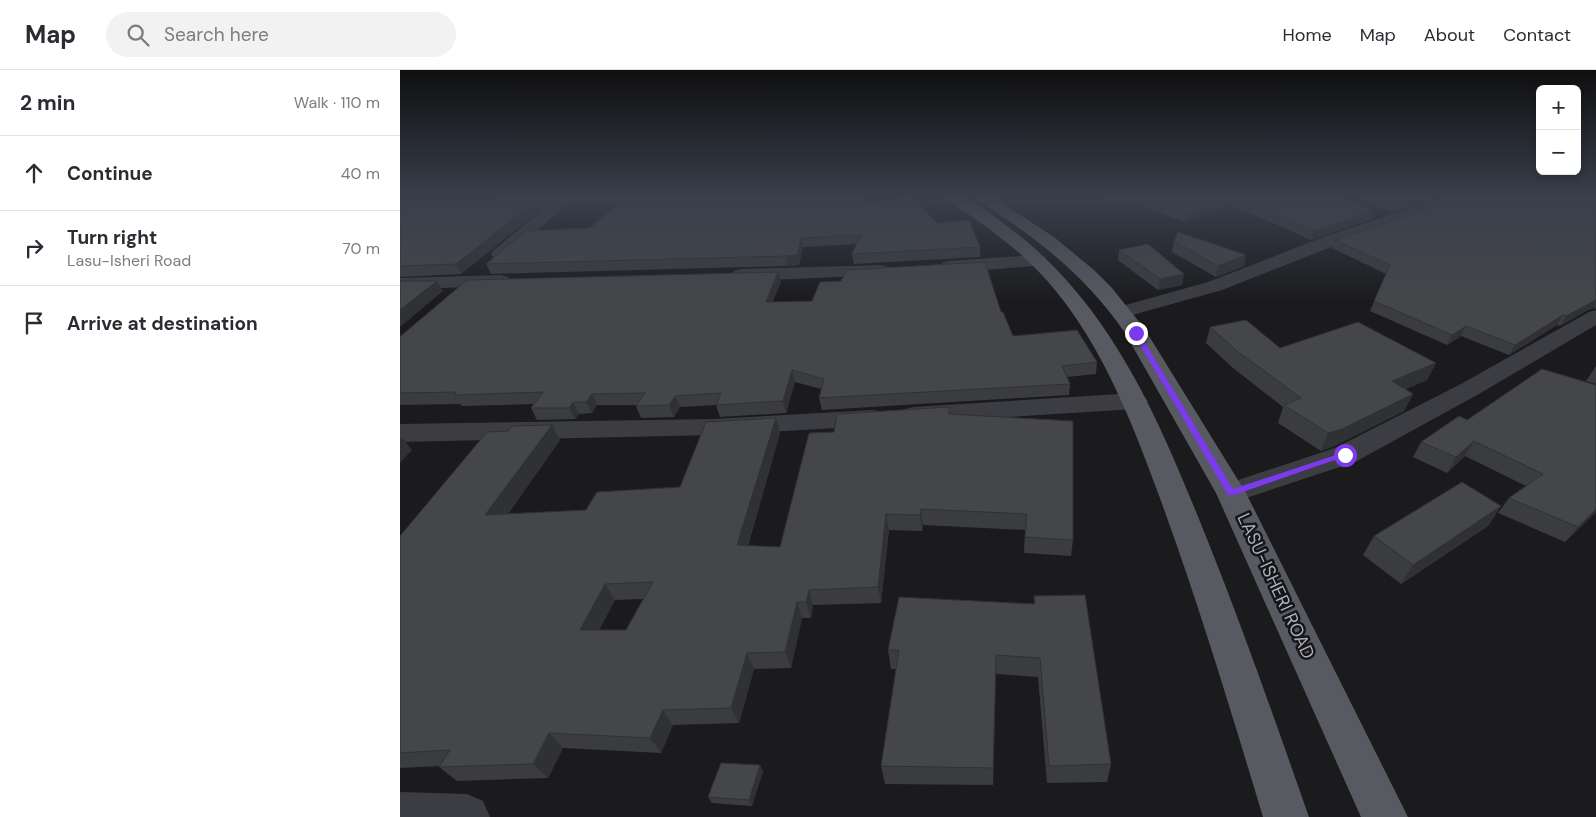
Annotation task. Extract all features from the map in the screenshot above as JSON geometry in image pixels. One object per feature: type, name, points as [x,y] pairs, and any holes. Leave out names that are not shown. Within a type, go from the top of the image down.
[{"type":"main road","points":[[1004,233],[1038,261],[1072,298],[1100,337],[1136,401],[1201,562],[1286,817]]},
{"type":"main road","name":"LASU-ISHERI ROAD","points":[[1038,233],[1067,256],[1122,312],[1231,492],[1385,817]]},
{"type":"street","points":[[445,302],[525,233]]},
{"type":"street","points":[[1122,312],[1215,286],[1353,233]]},
{"type":"street","points":[[931,268],[1038,261]]},
{"type":"street","points":[[719,276],[902,270]]},
{"type":"street","points":[[400,284],[515,281]]},
{"type":"street","points":[[1231,492],[1345,455],[1510,366],[1596,316]]},
{"type":"street","points":[[1510,366],[1536,374]]},
{"type":"street","points":[[400,433],[715,427],[1136,401]]},
{"type":"street","points":[[400,815],[467,817]]},
{"type":"building","points":[[400,233],[495,233],[456,264],[400,266]]},
{"type":"building","points":[[523,233],[974,233],[980,247],[852,254],[861,235],[801,238],[797,255],[785,256],[486,264]]},
{"type":"building","points":[[1178,233],[1181,233],[1246,255],[1218,266],[1174,241]]},
{"type":"building","points":[[1356,233],[1596,233],[1596,300],[1566,316],[1563,315],[1515,345],[1466,326],[1452,335],[1374,301],[1390,265],[1335,240]]},
{"type":"building","points":[[1148,244],[1184,274],[1160,279],[1119,250]]},
{"type":"building","points":[[985,262],[1001,312],[1003,312],[1013,336],[1077,330],[1097,362],[1062,366],[1070,384],[819,398],[824,379],[792,370],[783,401],[716,405],[721,393],[675,396],[669,405],[636,406],[645,393],[592,394],[586,402],[573,402],[569,408],[531,408],[543,392],[454,395],[457,392],[400,393],[400,336],[467,280],[778,272],[766,302],[812,301],[820,282],[841,281],[846,270]]},
{"type":"building","points":[[400,281],[437,281],[400,310]]},
{"type":"building","points":[[1246,320],[1280,348],[1358,322],[1436,363],[1392,381],[1413,394],[1342,429],[1328,433],[1284,405],[1301,398],[1237,351],[1210,327]]},
{"type":"building","points":[[1542,369],[1596,385],[1596,509],[1578,527],[1509,498],[1543,474],[1474,441],[1456,457],[1421,442],[1459,416],[1467,420]]},
{"type":"building","points":[[949,407],[949,414],[1073,421],[1073,540],[1025,537],[1027,514],[921,509],[920,515],[886,514],[878,587],[809,590],[806,602],[797,602],[785,652],[747,653],[731,708],[663,710],[650,738],[549,733],[533,764],[439,767],[450,750],[400,753],[400,536],[487,432],[508,431],[512,426],[552,425],[485,515],[586,510],[597,492],[680,487],[706,422],[776,418],[737,545],[780,547],[809,433],[834,432],[837,414]],"holes":[[[653,582],[626,630],[580,630],[605,584]]]},
{"type":"building","points":[[1462,482],[1501,506],[1413,565],[1374,536]]},
{"type":"building","points":[[1085,595],[1111,764],[1049,766],[1040,658],[996,655],[993,768],[881,766],[899,650],[888,650],[899,597],[1035,604],[1034,596]]},
{"type":"building","points":[[721,763],[760,765],[749,800],[708,797]]},
{"type":"route","points":[[1136,333],[1231,492],[1345,455]]}]
